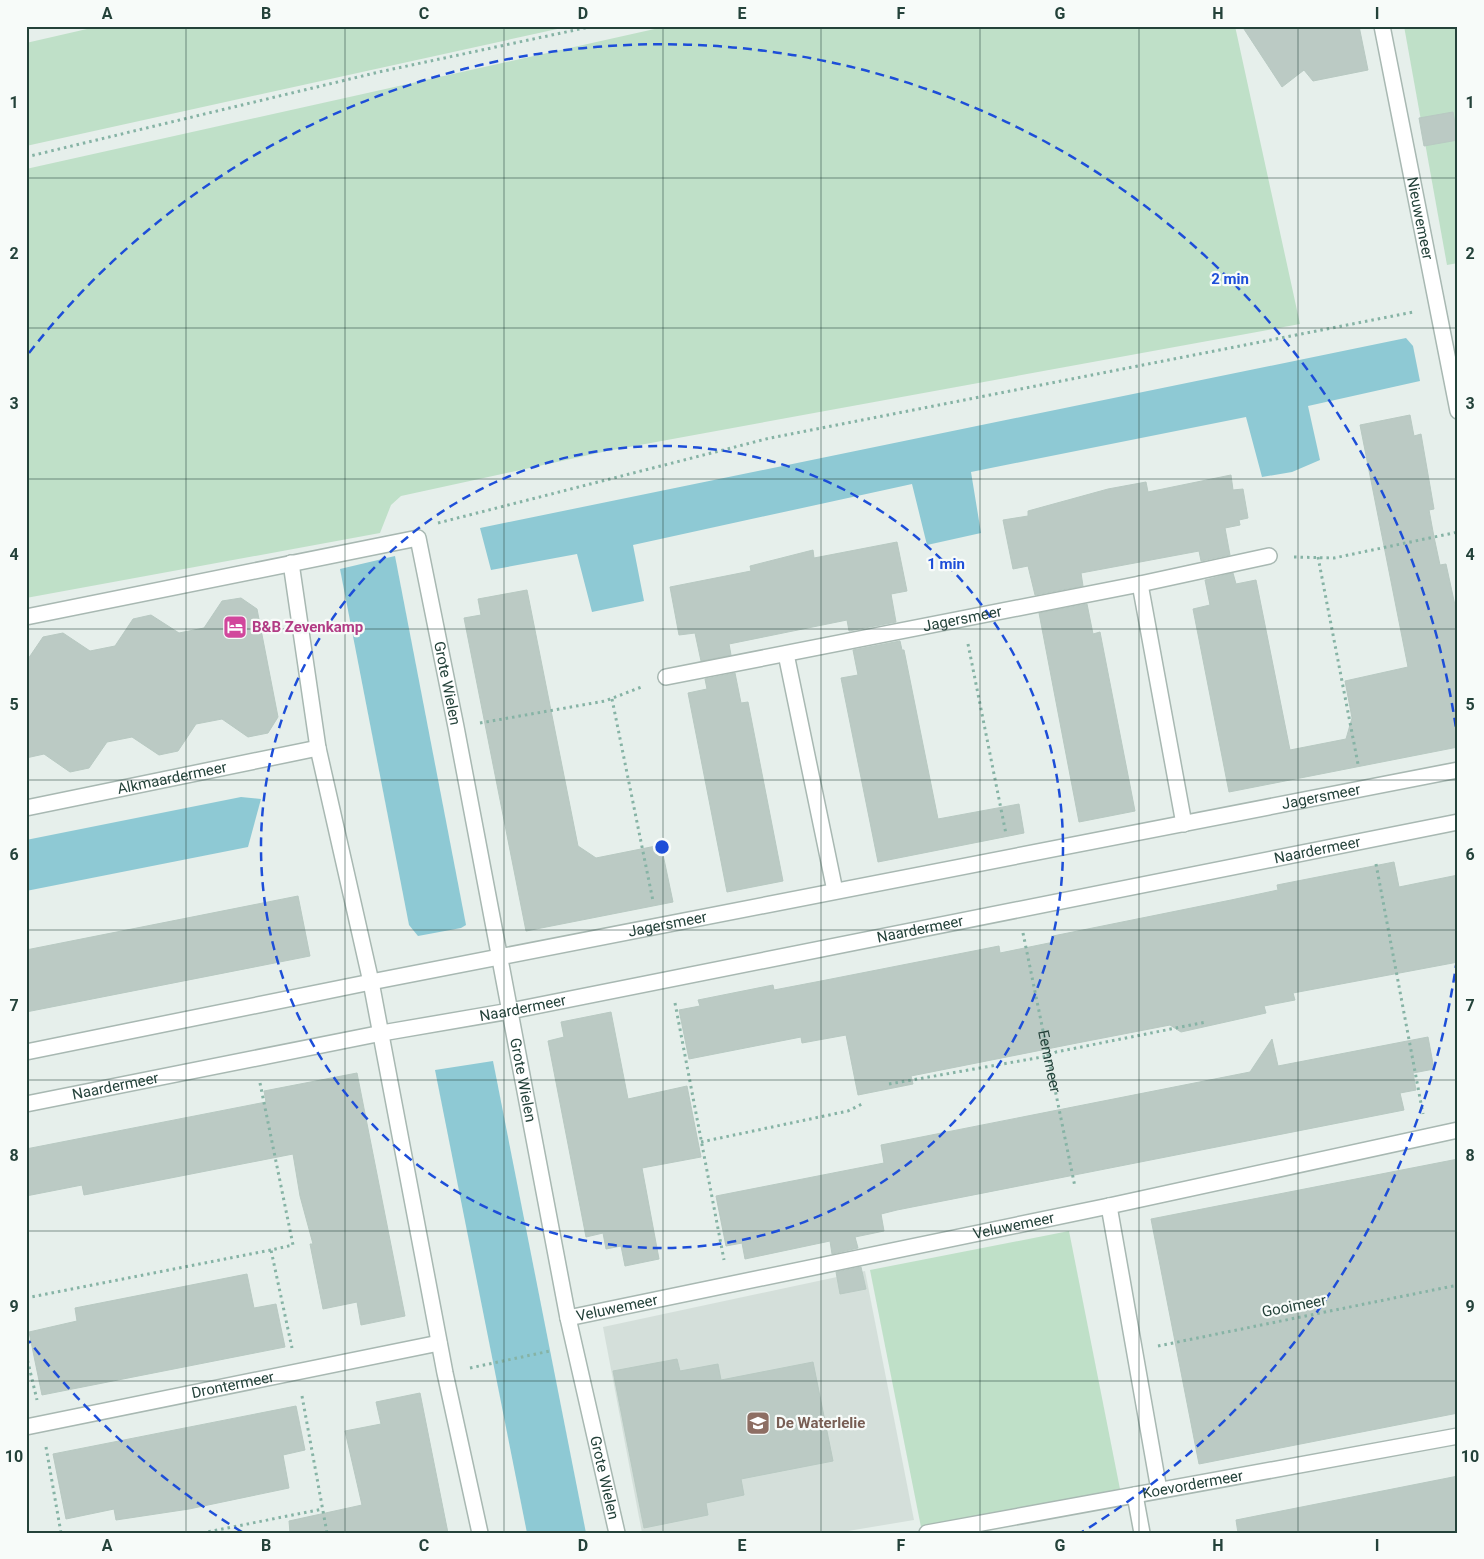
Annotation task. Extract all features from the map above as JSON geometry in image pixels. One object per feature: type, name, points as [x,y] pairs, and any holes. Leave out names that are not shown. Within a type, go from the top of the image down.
[{"type":"street","name":"Nieuwemeer","points":[[1382,26],[1458,411]]},
{"type":"street","points":[[26,617],[418,538]]},
{"type":"street","name":"Grote Wielen","points":[[418,538],[456,727],[568,1318],[617,1533]]},
{"type":"street","name":"Jagersmeer","points":[[666,677],[1140,584],[1269,556]]},
{"type":"street","points":[[291,563],[318,748],[382,1033],[439,1343],[480,1533]]},
{"type":"street","points":[[1140,584],[1184,824]]},
{"type":"street","points":[[786,654],[835,891]]},
{"type":"street","name":"Alkmaardermeer","points":[[26,808],[318,748]]},
{"type":"street","name":"Jagersmeer","points":[[500,957],[1458,770]]},
{"type":"street","name":"Naardermeer","points":[[26,1104],[382,1033],[510,1011],[1458,822]]},
{"type":"street","points":[[26,1052],[500,957]]},
{"type":"street","name":"Veluwemeer","points":[[568,1318],[1109,1206],[1458,1130]]},
{"type":"street","points":[[1109,1206],[1159,1490]]},
{"type":"street","name":"Drontermeer","points":[[26,1427],[439,1343]]},
{"type":"street","name":"Koevordermeer","points":[[927,1533],[1458,1436]]},
{"type":"street","points":[[1135,1495],[1142,1533]]},
{"type":"path","points":[[26,157],[379,72],[594,26]]},
{"type":"path","points":[[418,538],[438,523],[770,438],[1437,308]]},
{"type":"path","points":[[1269,556],[1334,558],[1458,532]]},
{"type":"path","points":[[1318,557],[1363,789]]},
{"type":"path","points":[[963,619],[1010,858]]},
{"type":"path","points":[[456,727],[612,699],[666,677]]},
{"type":"path","points":[[612,699],[658,926]]},
{"type":"path","points":[[1372,839],[1428,1138]]},
{"type":"path","name":"Eemmeer","points":[[1019,910],[1080,1212]]},
{"type":"path","points":[[670,979],[729,1285]]},
{"type":"path","points":[[889,1084],[1048,1056],[1056,1052],[1206,1022]]},
{"type":"path","points":[[26,1298],[293,1245],[255,1058]]},
{"type":"path","points":[[702,1142],[848,1111],[862,1104]]},
{"type":"path","points":[[271,1250],[297,1372],[327,1533]]},
{"type":"path","name":"Gooimeer","points":[[1135,1350],[1458,1285]]},
{"type":"path","points":[[487,1365],[556,1350]]},
{"type":"path","points":[[202,1533],[323,1509]]},
{"type":"shaded area","name":"De Waterlelie","points":[[865,1271],[914,1520],[836,1533],[642,1533],[603,1327]]},
{"type":"green space","points":[[100,26],[571,26],[26,146],[26,43]]},
{"type":"green space","points":[[668,26],[1235,26],[1300,324],[607,451],[401,496],[391,505],[380,533],[26,598],[26,169]]},
{"type":"green space","points":[[1404,26],[1458,26],[1458,263],[1447,265]]},
{"type":"green space","points":[[1069,1231],[1120,1489],[921,1527],[870,1270]]},
{"type":"water","points":[[1406,338],[1413,346],[1420,381],[1308,406],[1320,460],[1292,472],[1262,477],[1246,417],[971,472],[981,533],[927,545],[912,484],[633,545],[644,601],[592,612],[577,554],[491,570],[480,528]]},
{"type":"water","points":[[395,556],[466,925],[461,928],[418,936],[409,925],[340,569]]},
{"type":"water","points":[[241,797],[261,799],[248,847],[26,891],[26,840]]},
{"type":"water","points":[[493,1061],[586,1533],[527,1533],[435,1070]]},
{"type":"building","points":[[1242,26],[1359,26],[1368,70],[1313,81],[1304,70],[1282,87]]},
{"type":"building","points":[[1453,112],[1458,140],[1424,146],[1419,118]]},
{"type":"building","points":[[1410,415],[1414,436],[1421,434],[1434,509],[1429,510],[1434,537],[1440,565],[1446,564],[1458,619],[1458,747],[1229,792],[1193,609],[1210,605],[1205,580],[1233,573],[1236,584],[1256,580],[1290,750],[1346,739],[1352,718],[1345,681],[1408,667],[1360,425]]},
{"type":"building","points":[[1231,475],[1233,490],[1243,489],[1248,518],[1239,520],[1240,525],[1225,528],[1230,555],[1201,561],[1199,551],[1081,573],[1083,586],[1035,595],[1028,566],[1013,569],[1003,520],[1028,516],[1028,511],[1108,489],[1146,482],[1148,492]]},
{"type":"building","points":[[897,542],[907,591],[891,594],[896,622],[849,631],[847,620],[729,644],[731,655],[701,661],[695,633],[679,635],[670,587],[751,571],[750,566],[813,550],[814,558]]},
{"type":"building","points":[[527,590],[578,846],[596,858],[661,845],[673,902],[526,931],[464,618],[481,615],[478,599]]},
{"type":"building","points":[[241,598],[257,609],[278,717],[268,733],[248,737],[222,719],[196,724],[178,751],[159,755],[132,737],[107,742],[89,768],[70,772],[44,754],[26,758],[26,662],[43,637],[63,633],[90,651],[115,646],[133,619],[151,615],[179,633],[204,628],[222,601]]},
{"type":"building","points":[[1087,604],[1093,634],[1100,632],[1135,811],[1079,822],[1039,613]]},
{"type":"building","points":[[900,641],[902,650],[904,650],[938,819],[1019,804],[1024,833],[878,862],[841,678],[858,675],[853,650]]},
{"type":"building","points":[[735,673],[741,703],[748,702],[783,881],[727,892],[688,693],[707,689],[705,679]]},
{"type":"building","points":[[1394,862],[1399,887],[1458,875],[1458,962],[1293,993],[1295,1000],[1264,1006],[1266,1013],[1181,1032],[1170,1025],[1077,1043],[911,1076],[913,1084],[858,1095],[846,1035],[802,1043],[801,1037],[689,1059],[679,1010],[700,1006],[698,1000],[773,985],[774,990],[999,946],[1000,953],[1054,942],[1053,936],[1278,890],[1277,885]]},
{"type":"building","points":[[298,896],[310,956],[26,1012],[26,950]]},
{"type":"building","points":[[611,1012],[628,1099],[687,1086],[701,1157],[642,1168],[659,1259],[625,1266],[621,1246],[606,1249],[603,1233],[586,1237],[548,1041],[564,1037],[561,1022]]},
{"type":"building","points":[[1428,1037],[1434,1069],[1413,1073],[1416,1090],[1400,1093],[1404,1110],[881,1214],[884,1231],[855,1237],[858,1248],[832,1254],[830,1241],[745,1259],[742,1243],[726,1246],[716,1196],[884,1163],[881,1145],[1250,1072],[1272,1039],[1278,1066]]},
{"type":"building","points":[[357,1073],[405,1316],[361,1325],[357,1302],[323,1309],[310,1244],[313,1244],[300,1196],[293,1154],[84,1195],[82,1185],[26,1196],[26,1149],[266,1102],[264,1091]]},
{"type":"building","points":[[1458,1159],[1458,1413],[1199,1464],[1151,1219]]},
{"type":"building","points":[[861,1267],[866,1289],[840,1294],[836,1272]]},
{"type":"building","points":[[247,1274],[254,1308],[276,1304],[285,1347],[42,1395],[29,1332],[77,1321],[75,1308]]},
{"type":"building","points":[[677,1359],[680,1371],[718,1364],[721,1380],[813,1362],[833,1461],[741,1479],[744,1495],[706,1503],[708,1515],[644,1528],[613,1371]]},
{"type":"building","points":[[420,1393],[448,1533],[290,1533],[289,1521],[362,1505],[345,1431],[381,1424],[376,1402]]},
{"type":"building","points":[[296,1406],[305,1450],[283,1455],[289,1488],[189,1509],[116,1520],[114,1509],[66,1519],[53,1454]]},
{"type":"building","points":[[1458,1476],[1458,1533],[1238,1533],[1236,1520]]},
{"type":"place","name":"B&B Zevenkamp","points":[[235,627]]},
{"type":"place","name":"De Waterlelie","points":[[758,1423]]}]
